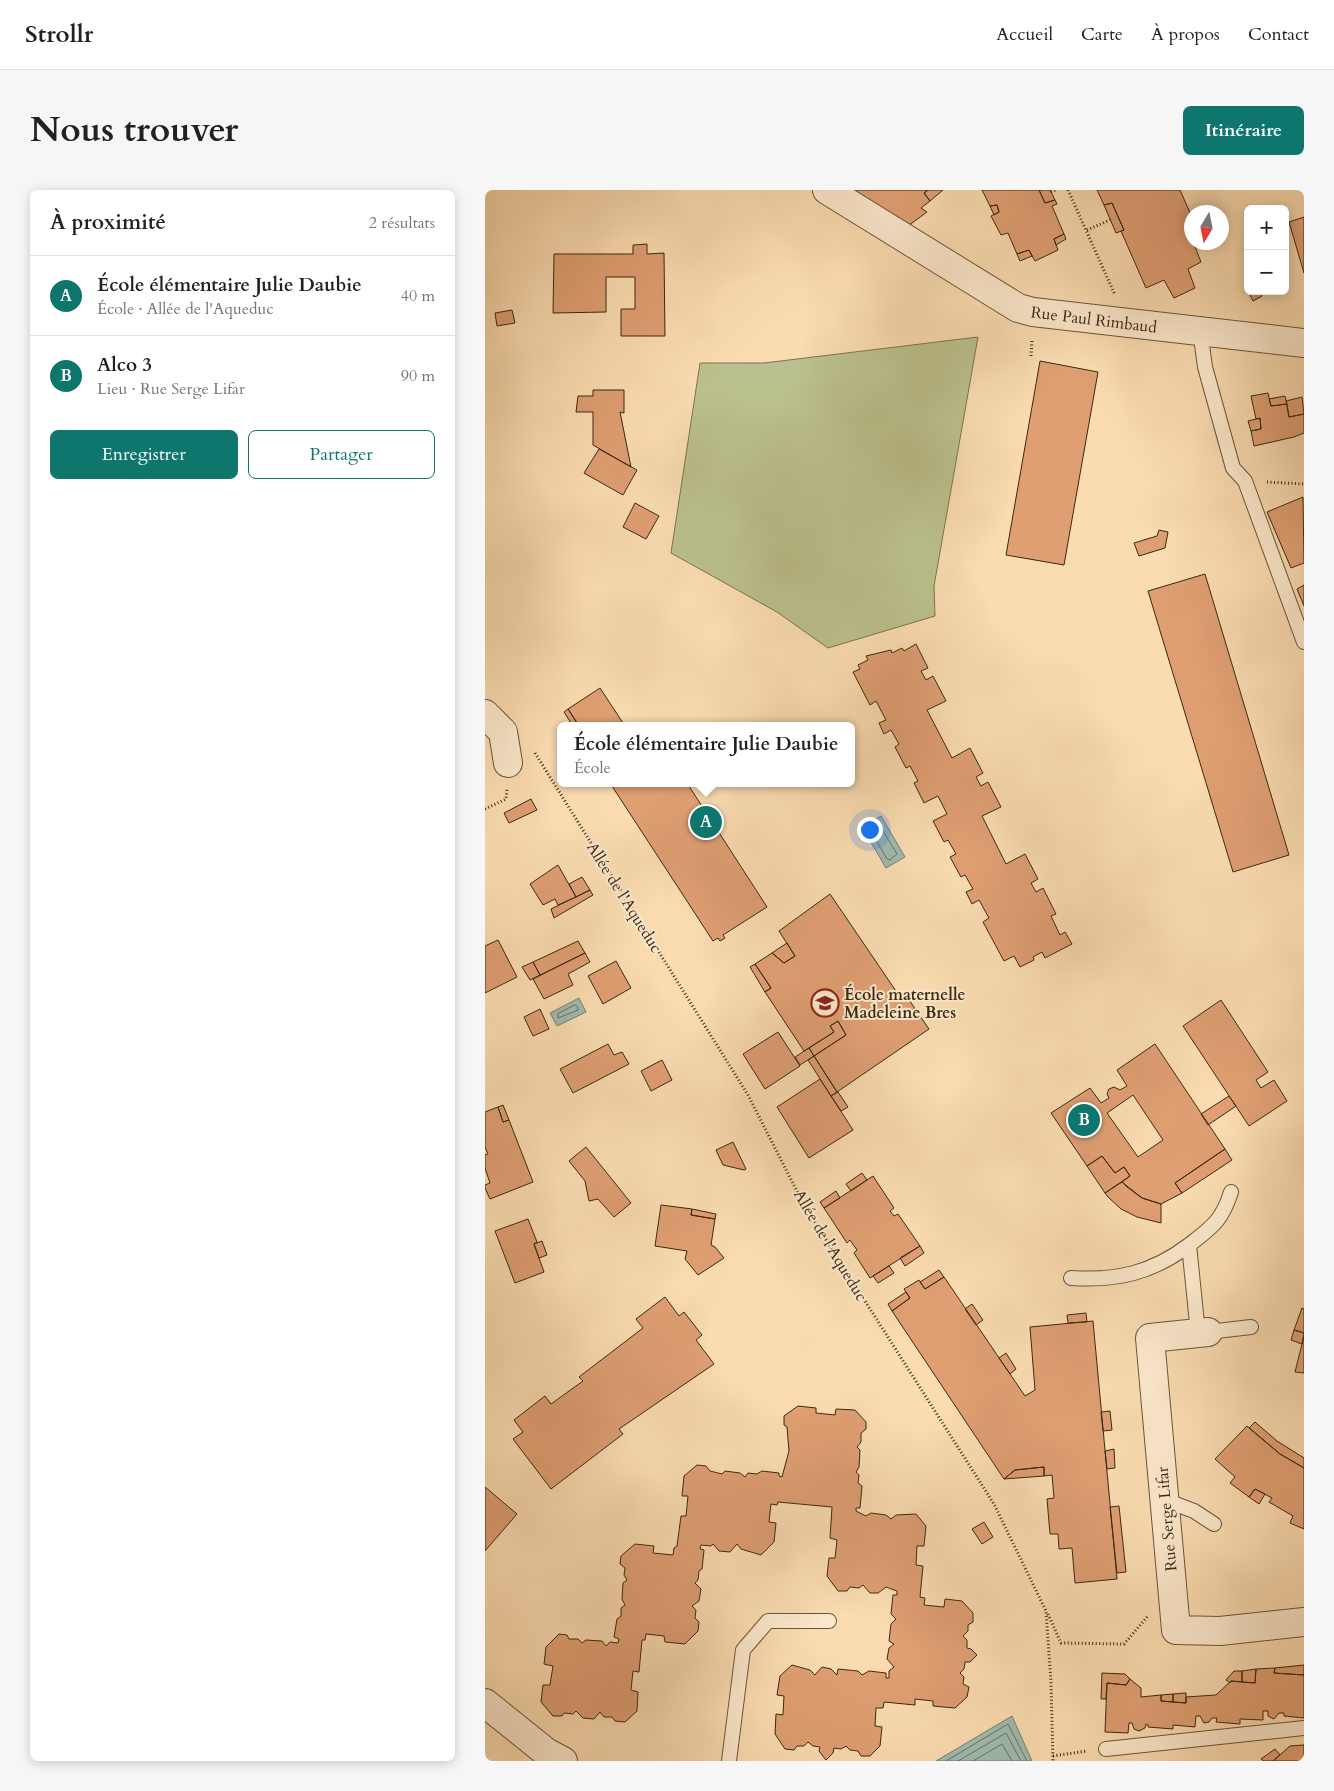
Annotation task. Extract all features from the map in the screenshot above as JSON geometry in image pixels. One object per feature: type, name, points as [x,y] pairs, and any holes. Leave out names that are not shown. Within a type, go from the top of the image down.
[{"type":"street","name":"Rue Paul Rimbaud","points":[[827,190],[1018,308],[1129,325],[1304,343]]},
{"type":"street","points":[[485,714],[503,732],[508,763]]},
{"type":"street","name":"Rue Serge Lifar","points":[[1203,1332],[1150,1338],[1176,1630],[1221,1631],[1304,1622]]},
{"type":"street","points":[[485,1703],[546,1752],[563,1761]]},
{"type":"lane","points":[[1204,332],[1202,345],[1205,367],[1233,468],[1245,481],[1304,642]]},
{"type":"lane","points":[[1071,1278],[1098,1280],[1138,1273],[1168,1261],[1210,1229],[1225,1213],[1231,1192]]},
{"type":"lane","points":[[1189,1245],[1203,1332],[1251,1327]]},
{"type":"lane","points":[[1165,1500],[1194,1510],[1214,1524]]},
{"type":"lane","points":[[729,1761],[743,1650],[768,1621],[829,1621]]},
{"type":"lane","points":[[1106,1749],[1304,1728]]},
{"type":"path","points":[[1051,192],[1056,190]]},
{"type":"path","points":[[1069,190],[1119,303]]},
{"type":"path","points":[[1087,230],[1110,220]]},
{"type":"path","points":[[1245,481],[1304,484]]},
{"type":"path","name":"Allée de l'Aqueduc","points":[[535,753],[748,1095],[804,1205],[994,1504],[1046,1611],[1051,1682],[1053,1761]]},
{"type":"path","points":[[1046,1611],[1061,1643],[1125,1644],[1157,1605],[1155,1590],[1172,1588]]},
{"type":"path","points":[[1053,1756],[1106,1749]]},
{"type":"green space","points":[[978,337],[934,586],[935,616],[828,648],[777,612],[671,553],[700,363],[764,363]]},
{"type":"water","points":[[881,816],[905,857],[886,868],[862,827]]},
{"type":"water","points":[[579,998],[586,1012],[557,1026],[550,1013]]},
{"type":"water","points":[[1012,1716],[1032,1761],[936,1761]]},
{"type":"building","points":[[850,190],[928,190],[924,193],[930,201],[921,208],[927,212],[908,226]]},
{"type":"building","points":[[928,190],[943,190],[930,201],[924,193]]},
{"type":"building","points":[[982,190],[1039,190],[1045,203],[1055,200],[1057,204],[1052,206],[1064,234],[1054,239],[1058,250],[1035,261],[1029,250],[1017,254],[1008,233],[1001,235],[991,216],[999,212],[997,205],[990,206]]},
{"type":"building","points":[[1039,190],[1050,190],[1055,200],[1045,203]]},
{"type":"building","points":[[1097,190],[1180,190],[1187,205],[1184,205],[1184,250],[1196,250],[1201,262],[1188,269],[1195,288],[1174,298],[1164,280],[1146,288],[1121,231],[1124,230],[1112,203],[1104,205]]},
{"type":"building","points":[[1112,203],[1124,230],[1116,233],[1104,205]]},
{"type":"building","points":[[997,205],[999,212],[994,215],[990,206]]},
{"type":"building","points":[[1304,217],[1304,273],[1289,222]]},
{"type":"building","points":[[1064,234],[1066,239],[1056,245],[1054,239]]},
{"type":"building","points":[[647,244],[647,254],[664,253],[665,336],[621,336],[621,309],[635,309],[635,277],[606,277],[606,312],[553,313],[554,254],[633,254],[633,245]]},
{"type":"building","points":[[1029,250],[1032,256],[1020,261],[1017,254]]},
{"type":"building","points":[[1250,295],[1262,295],[1262,296],[1253,301]]},
{"type":"building","points":[[512,310],[515,323],[497,326],[495,313]]},
{"type":"building","points":[[1040,361],[1098,372],[1064,565],[1006,555]]},
{"type":"building","points":[[593,390],[624,390],[624,413],[620,412],[631,467],[593,445],[593,412],[576,412],[578,396],[593,396]]},
{"type":"building","points":[[1268,393],[1271,406],[1287,404],[1289,417],[1304,414],[1304,433],[1254,446],[1251,431],[1261,429],[1260,418],[1256,419],[1251,396]]},
{"type":"building","points":[[1285,396],[1287,404],[1271,406],[1269,399]]},
{"type":"building","points":[[1302,397],[1304,414],[1289,417],[1286,401]]},
{"type":"building","points":[[1260,418],[1261,429],[1251,431],[1248,421]]},
{"type":"building","points":[[599,449],[637,470],[623,495],[584,473]]},
{"type":"building","points":[[1303,497],[1304,563],[1291,568],[1267,512]]},
{"type":"building","points":[[635,503],[659,516],[646,539],[623,527]]},
{"type":"building","points":[[1159,530],[1168,532],[1165,548],[1139,556],[1134,543],[1157,536]]},
{"type":"building","points":[[1205,574],[1289,855],[1233,872],[1148,591]]},
{"type":"building","points":[[1304,585],[1304,606],[1297,589]]},
{"type":"building","points":[[916,644],[928,668],[921,671],[926,680],[933,676],[946,701],[927,710],[952,758],[970,748],[983,773],[976,777],[981,786],[988,782],[1001,807],[982,816],[1006,864],[1025,854],[1038,879],[1031,883],[1036,892],[1043,888],[1056,914],[1051,916],[1060,935],[1065,932],[1072,944],[1045,958],[1042,952],[1033,957],[1034,960],[1020,967],[1014,956],[1004,961],[983,922],[989,918],[979,900],[972,904],[966,892],[973,889],[965,875],[961,877],[950,857],[956,854],[948,840],[944,842],[933,821],[947,814],[938,796],[924,803],[914,783],[918,781],[910,766],[906,768],[895,747],[899,744],[891,730],[884,734],[879,723],[886,720],[876,701],[870,705],[853,672],[860,669],[858,665],[868,660],[866,656],[891,650],[892,653],[902,648],[904,651]]},
{"type":"building","points":[[600,688],[622,722],[576,722],[568,709]]},
{"type":"building","points":[[568,709],[576,722],[570,722],[564,712]]},
{"type":"building","points":[[613,787],[690,787],[767,907],[723,935],[725,938],[720,941],[718,938],[713,941]]},
{"type":"building","points":[[531,799],[537,810],[509,823],[504,813]]},
{"type":"building","points":[[558,865],[576,897],[558,905],[555,899],[543,905],[530,884]]},
{"type":"building","points":[[582,877],[590,890],[576,897],[569,884]]},
{"type":"building","points":[[590,890],[593,895],[554,918],[551,909]]},
{"type":"building","points":[[830,894],[900,997],[905,994],[929,1029],[837,1092],[814,1056],[846,1035],[838,1021],[830,1026],[834,1032],[804,1051],[765,992],[771,988],[755,964],[772,953],[784,963],[795,956],[779,931]]},
{"type":"building","points":[[498,940],[517,977],[485,993],[485,946]]},
{"type":"building","points":[[578,941],[585,953],[540,975],[533,962]]},
{"type":"building","points":[[787,943],[795,956],[784,963],[772,953]]},
{"type":"building","points":[[585,953],[590,962],[568,974],[573,985],[544,999],[533,979]]},
{"type":"building","points":[[616,961],[631,988],[603,1004],[588,976]]},
{"type":"building","points":[[533,962],[540,975],[530,980],[522,967]]},
{"type":"building","points":[[755,964],[771,988],[765,992],[750,967]]},
{"type":"building","points":[[1221,1000],[1268,1072],[1256,1080],[1261,1088],[1274,1080],[1287,1101],[1249,1126],[1183,1026]]},
{"type":"building","points":[[540,1009],[549,1029],[533,1036],[524,1017]]},
{"type":"building","points":[[838,1021],[846,1035],[814,1056],[809,1048],[834,1032],[830,1026]]},
{"type":"building","points":[[778,1032],[800,1066],[765,1089],[743,1054]]},
{"type":"building","points":[[608,1044],[614,1055],[622,1052],[629,1064],[573,1093],[560,1069]]},
{"type":"building","points":[[1155,1044],[1225,1149],[1175,1183],[1182,1193],[1161,1204],[1142,1198],[1122,1182],[1130,1176],[1124,1167],[1115,1173],[1102,1156],[1087,1166],[1051,1113],[1090,1088],[1101,1103],[1109,1098],[1107,1094],[1109,1089],[1114,1087],[1120,1090],[1127,1086],[1117,1070]],"holes":[[[1133,1095],[1163,1140],[1138,1157],[1107,1113]]]},
{"type":"building","points":[[809,1048],[814,1056],[800,1065],[795,1057]]},
{"type":"building","points":[[814,1056],[837,1092],[831,1096],[808,1060]]},
{"type":"building","points":[[662,1060],[672,1080],[651,1091],[641,1071]]},
{"type":"building","points":[[820,1079],[853,1130],[809,1158],[777,1107]]},
{"type":"building","points":[[838,1092],[848,1107],[841,1111],[831,1096]]},
{"type":"building","points":[[1229,1096],[1236,1106],[1208,1125],[1201,1114]]},
{"type":"building","points":[[503,1105],[509,1120],[503,1122],[498,1107]]},
{"type":"building","points":[[498,1107],[503,1122],[509,1120],[533,1182],[490,1199],[485,1188],[485,1185],[490,1183],[485,1168],[485,1155],[488,1154],[485,1147],[485,1112]]},
{"type":"building","points":[[733,1142],[746,1169],[744,1170],[723,1165],[716,1150]]},
{"type":"building","points":[[586,1147],[631,1203],[614,1217],[598,1199],[589,1201],[585,1181],[569,1161]]},
{"type":"building","points":[[1225,1149],[1232,1160],[1182,1193],[1175,1183]]},
{"type":"building","points":[[1102,1156],[1115,1173],[1124,1167],[1130,1176],[1105,1193],[1087,1166]]},
{"type":"building","points":[[862,1173],[867,1180],[851,1191],[846,1184]]},
{"type":"building","points":[[873,1176],[894,1208],[890,1211],[894,1216],[898,1214],[920,1246],[870,1278],[854,1253],[857,1250],[850,1240],[847,1243],[824,1208]]},
{"type":"building","points":[[1122,1182],[1142,1198],[1161,1204],[1161,1223],[1137,1217],[1121,1209],[1108,1197],[1105,1193]]},
{"type":"building","points":[[836,1191],[840,1198],[824,1208],[820,1202]]},
{"type":"building","points":[[661,1205],[692,1209],[691,1215],[715,1219],[711,1245],[724,1258],[698,1275],[685,1259],[687,1251],[655,1246]]},
{"type":"building","points":[[692,1209],[716,1214],[715,1219],[691,1215]]},
{"type":"building","points":[[528,1219],[537,1242],[534,1244],[544,1272],[515,1283],[495,1231]]},
{"type":"building","points":[[542,1241],[547,1255],[539,1258],[534,1244]]},
{"type":"building","points":[[920,1246],[924,1253],[905,1266],[900,1258]]},
{"type":"building","points":[[889,1266],[894,1273],[878,1283],[873,1276]]},
{"type":"building","points":[[939,1270],[944,1277],[925,1289],[920,1282]]},
{"type":"building","points":[[944,1277],[1025,1396],[1035,1390],[1030,1327],[1093,1321],[1117,1579],[1075,1583],[1072,1548],[1059,1549],[1058,1534],[1050,1534],[1047,1499],[1054,1498],[1052,1475],[1044,1476],[1044,1467],[1015,1470],[1004,1479],[892,1311],[910,1298],[904,1289],[919,1280],[925,1289]]},
{"type":"building","points":[[906,1292],[910,1298],[892,1311],[888,1304]]},
{"type":"building","points":[[665,1297],[679,1316],[684,1312],[702,1335],[696,1340],[714,1364],[619,1429],[623,1434],[551,1489],[513,1439],[523,1432],[514,1420],[545,1396],[551,1404],[583,1381],[579,1377],[643,1328],[636,1319]]},
{"type":"building","points":[[972,1304],[983,1320],[976,1325],[965,1309]]},
{"type":"building","points":[[1302,1308],[1304,1309],[1304,1333],[1294,1330]]},
{"type":"building","points":[[1086,1313],[1087,1322],[1068,1323],[1067,1315]]},
{"type":"building","points":[[1294,1330],[1304,1333],[1302,1344],[1291,1340]]},
{"type":"building","points":[[1304,1336],[1304,1373],[1295,1372]]},
{"type":"building","points":[[1006,1353],[1016,1369],[1010,1374],[999,1358]]},
{"type":"building","points":[[798,1406],[816,1408],[816,1413],[835,1415],[836,1409],[855,1410],[866,1422],[866,1429],[861,1433],[861,1442],[857,1447],[860,1450],[859,1467],[856,1472],[859,1475],[858,1483],[862,1486],[860,1508],[856,1508],[856,1511],[866,1516],[871,1513],[886,1515],[891,1519],[896,1515],[916,1514],[926,1526],[924,1546],[917,1546],[916,1565],[923,1566],[920,1597],[925,1598],[924,1605],[944,1607],[945,1599],[962,1601],[973,1613],[973,1622],[968,1625],[968,1631],[963,1636],[967,1640],[967,1648],[977,1655],[970,1662],[965,1662],[964,1669],[960,1673],[964,1677],[963,1684],[969,1687],[967,1697],[955,1708],[933,1706],[933,1701],[915,1699],[915,1705],[884,1702],[883,1708],[876,1708],[875,1726],[882,1727],[880,1746],[870,1756],[861,1756],[858,1751],[850,1750],[846,1746],[841,1749],[834,1748],[833,1753],[826,1760],[819,1751],[820,1747],[813,1746],[808,1742],[804,1746],[797,1746],[794,1750],[785,1749],[775,1734],[776,1714],[783,1715],[784,1696],[777,1695],[780,1676],[792,1665],[810,1670],[815,1675],[822,1667],[831,1669],[837,1675],[838,1669],[858,1671],[862,1675],[869,1671],[886,1673],[886,1678],[889,1678],[889,1671],[894,1667],[887,1659],[889,1648],[894,1644],[889,1641],[891,1624],[896,1619],[891,1614],[893,1595],[897,1595],[897,1591],[886,1587],[878,1593],[870,1593],[863,1585],[859,1588],[850,1587],[847,1591],[838,1591],[827,1576],[829,1558],[835,1558],[837,1540],[830,1538],[832,1507],[778,1502],[777,1505],[771,1504],[769,1522],[776,1523],[774,1542],[761,1555],[741,1549],[737,1544],[730,1552],[719,1551],[713,1544],[711,1546],[701,1545],[700,1549],[704,1550],[702,1569],[699,1571],[698,1580],[695,1583],[701,1589],[699,1601],[692,1606],[696,1610],[695,1618],[699,1622],[698,1631],[685,1644],[665,1642],[664,1636],[646,1634],[645,1640],[642,1640],[639,1672],[633,1671],[631,1690],[638,1692],[637,1711],[625,1722],[615,1721],[612,1717],[604,1717],[600,1712],[594,1719],[583,1718],[576,1711],[573,1714],[564,1713],[562,1716],[553,1716],[541,1702],[543,1685],[550,1685],[553,1666],[544,1664],[546,1647],[559,1634],[567,1635],[569,1639],[578,1639],[582,1643],[586,1640],[602,1641],[606,1646],[610,1642],[618,1643],[619,1639],[614,1637],[617,1619],[621,1616],[621,1608],[625,1605],[622,1599],[623,1583],[627,1580],[624,1575],[625,1568],[620,1564],[621,1556],[635,1544],[654,1546],[653,1553],[673,1555],[674,1548],[677,1546],[681,1516],[686,1516],[688,1496],[682,1496],[684,1476],[697,1465],[706,1466],[710,1471],[722,1474],[725,1471],[740,1473],[745,1477],[748,1473],[757,1474],[762,1471],[779,1473],[779,1476],[782,1477],[789,1451],[784,1416]]},
{"type":"building","points":[[1110,1411],[1112,1430],[1103,1431],[1101,1412]]},
{"type":"building","points":[[1255,1422],[1277,1441],[1304,1458],[1304,1468],[1280,1454],[1249,1428]]},
{"type":"building","points":[[1247,1426],[1280,1454],[1304,1468],[1304,1529],[1290,1523],[1293,1516],[1269,1502],[1272,1498],[1255,1489],[1249,1497],[1230,1483],[1235,1477],[1215,1459]]},
{"type":"building","points":[[1114,1449],[1115,1468],[1107,1469],[1105,1451]]},
{"type":"building","points":[[1044,1467],[1044,1476],[1004,1479],[1015,1470]]},
{"type":"building","points":[[485,1487],[517,1514],[485,1551]]},
{"type":"building","points":[[1255,1489],[1265,1494],[1259,1504],[1249,1497]]},
{"type":"building","points":[[1119,1506],[1126,1572],[1117,1573],[1110,1507]]},
{"type":"building","points":[[984,1522],[993,1537],[982,1544],[972,1529]]},
{"type":"building","points":[[1304,1665],[1304,1675],[1274,1673],[1275,1668]]},
{"type":"building","points":[[1275,1668],[1274,1673],[1304,1675],[1304,1718],[1284,1716],[1284,1713],[1279,1713],[1274,1719],[1268,1716],[1268,1711],[1263,1711],[1263,1720],[1240,1719],[1240,1724],[1216,1722],[1217,1718],[1212,1718],[1209,1722],[1204,1723],[1200,1716],[1196,1716],[1195,1727],[1173,1725],[1173,1729],[1148,1727],[1146,1724],[1145,1728],[1139,1731],[1134,1729],[1132,1723],[1129,1723],[1128,1733],[1105,1732],[1107,1683],[1126,1685],[1130,1679],[1141,1688],[1141,1697],[1161,1695],[1161,1701],[1186,1703],[1186,1697],[1216,1695],[1231,1681],[1255,1683],[1256,1669]]},
{"type":"building","points":[[1256,1669],[1255,1683],[1242,1682],[1242,1671]]},
{"type":"building","points":[[1234,1671],[1242,1671],[1242,1682],[1231,1681],[1230,1683],[1226,1680]]},
{"type":"building","points":[[1102,1673],[1125,1674],[1130,1679],[1126,1685],[1107,1683],[1106,1699],[1101,1699]]},
{"type":"building","points":[[1186,1693],[1186,1703],[1173,1702],[1173,1694]]},
{"type":"building","points":[[1173,1694],[1173,1702],[1161,1701],[1161,1695]]},
{"type":"building","points":[[1304,1745],[1304,1761],[1273,1761],[1290,1746]]},
{"type":"building","points":[[1275,1749],[1280,1755],[1273,1761],[1261,1759]]},
{"type":"place","name":"École élémentaire Julie Daubie","points":[[706,822]]},
{"type":"place","name":"École maternelle Madeleine Bres","points":[[825,1003]]},
{"type":"place","name":"Alco 3","points":[[1084,1120]]}]
